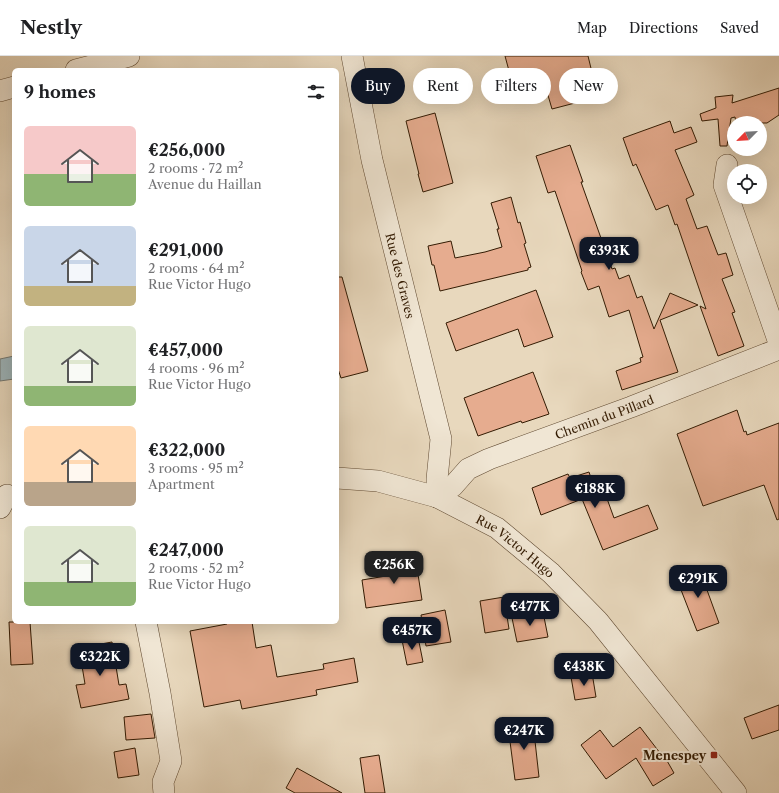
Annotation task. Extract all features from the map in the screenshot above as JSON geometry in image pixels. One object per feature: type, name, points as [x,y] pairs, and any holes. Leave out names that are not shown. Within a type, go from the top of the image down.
[{"type":"street","points":[[84,68],[129,56]]},
{"type":"street","name":"Rue des Graves","points":[[352,56],[372,160],[441,439],[437,479],[437,497]]},
{"type":"street","points":[[0,91],[12,88]]},
{"type":"street","points":[[727,165],[724,186],[727,195]]},
{"type":"street","points":[[730,204],[779,343]]},
{"type":"street","name":"Chemin du Pillard","points":[[437,497],[453,486],[468,469],[489,459],[631,408],[779,349]]},
{"type":"street","name":"Rue Victor Hugo","points":[[339,478],[378,481],[437,497],[497,528],[551,573],[598,621],[736,793]]},
{"type":"street","points":[[146,624],[171,761],[164,782],[164,793]]},
{"type":"water","points":[[12,356],[12,379],[0,381],[0,359]]},
{"type":"building","points":[[505,56],[588,56],[591,68],[559,68],[559,104],[571,104],[552,109],[551,104],[551,68],[508,68]]},
{"type":"building","points":[[779,88],[779,115],[767,123],[767,116],[727,116],[727,146],[720,146],[718,119],[702,121],[700,114],[716,108],[715,97],[733,95],[732,103]]},
{"type":"building","points":[[435,113],[453,183],[423,192],[406,121]]},
{"type":"building","points":[[670,121],[674,133],[691,127],[697,142],[675,150],[694,195],[686,199],[697,229],[707,226],[718,255],[726,253],[733,275],[722,279],[735,312],[732,313],[744,346],[718,356],[700,306],[706,309],[677,224],[675,225],[668,205],[656,210],[636,164],[633,166],[623,138]]},
{"type":"building","points":[[570,145],[583,182],[581,182],[612,269],[615,268],[619,279],[629,275],[637,298],[642,296],[654,329],[670,293],[698,305],[660,320],[678,372],[622,390],[616,371],[641,362],[640,358],[643,357],[629,310],[609,317],[599,286],[588,290],[555,191],[548,193],[536,156]]},
{"type":"building","points":[[511,197],[518,223],[520,222],[526,243],[524,244],[531,267],[528,268],[528,270],[440,291],[428,246],[451,241],[455,258],[502,247],[497,229],[499,229],[491,203]]},
{"type":"building","points":[[339,277],[342,277],[368,371],[341,378],[339,372]]},
{"type":"building","points":[[536,290],[553,337],[524,347],[518,329],[456,351],[446,323]]},
{"type":"building","points":[[533,372],[549,414],[522,423],[521,421],[478,436],[464,398]]},
{"type":"building","points":[[737,410],[744,432],[746,431],[747,435],[779,423],[779,519],[777,520],[764,485],[703,506],[677,434]]},
{"type":"building","points":[[589,472],[593,484],[601,482],[614,518],[648,505],[658,529],[603,550],[582,499],[541,515],[532,488],[568,474],[570,478]]},
{"type":"building","points":[[415,555],[422,600],[366,608],[362,580],[392,575],[390,559]]},
{"type":"building","points":[[699,568],[719,623],[697,631],[676,577]]},
{"type":"building","points":[[504,597],[509,629],[485,633],[480,601]]},
{"type":"building","points":[[445,610],[451,642],[426,646],[421,615]]},
{"type":"building","points":[[543,612],[548,637],[517,642],[512,618]]},
{"type":"building","points":[[9,622],[12,622],[12,624],[30,624],[33,664],[11,665]]},
{"type":"building","points":[[227,624],[252,624],[256,648],[271,645],[277,677],[324,669],[323,664],[354,658],[358,682],[316,690],[317,695],[242,709],[240,700],[204,707],[190,631]]},
{"type":"building","points":[[418,637],[423,662],[407,665],[402,640]]},
{"type":"building","points":[[112,642],[119,685],[126,684],[129,699],[81,708],[76,685],[85,684],[79,648]]},
{"type":"building","points":[[592,673],[596,697],[575,700],[571,677]]},
{"type":"building","points":[[779,705],[779,730],[752,739],[744,718]]},
{"type":"building","points":[[151,714],[155,738],[126,740],[124,717]]},
{"type":"building","points":[[533,723],[539,777],[515,780],[508,726]]},
{"type":"building","points":[[640,727],[660,753],[662,752],[674,773],[653,786],[636,758],[606,779],[581,745],[600,730],[613,747]]},
{"type":"building","points":[[135,748],[139,775],[118,778],[114,752]]},
{"type":"building","points":[[379,755],[385,793],[365,793],[360,758]]},
{"type":"building","points":[[297,768],[342,793],[295,793],[286,788]]},
{"type":"place","name":"Menespey","points":[[714,755]]}]
